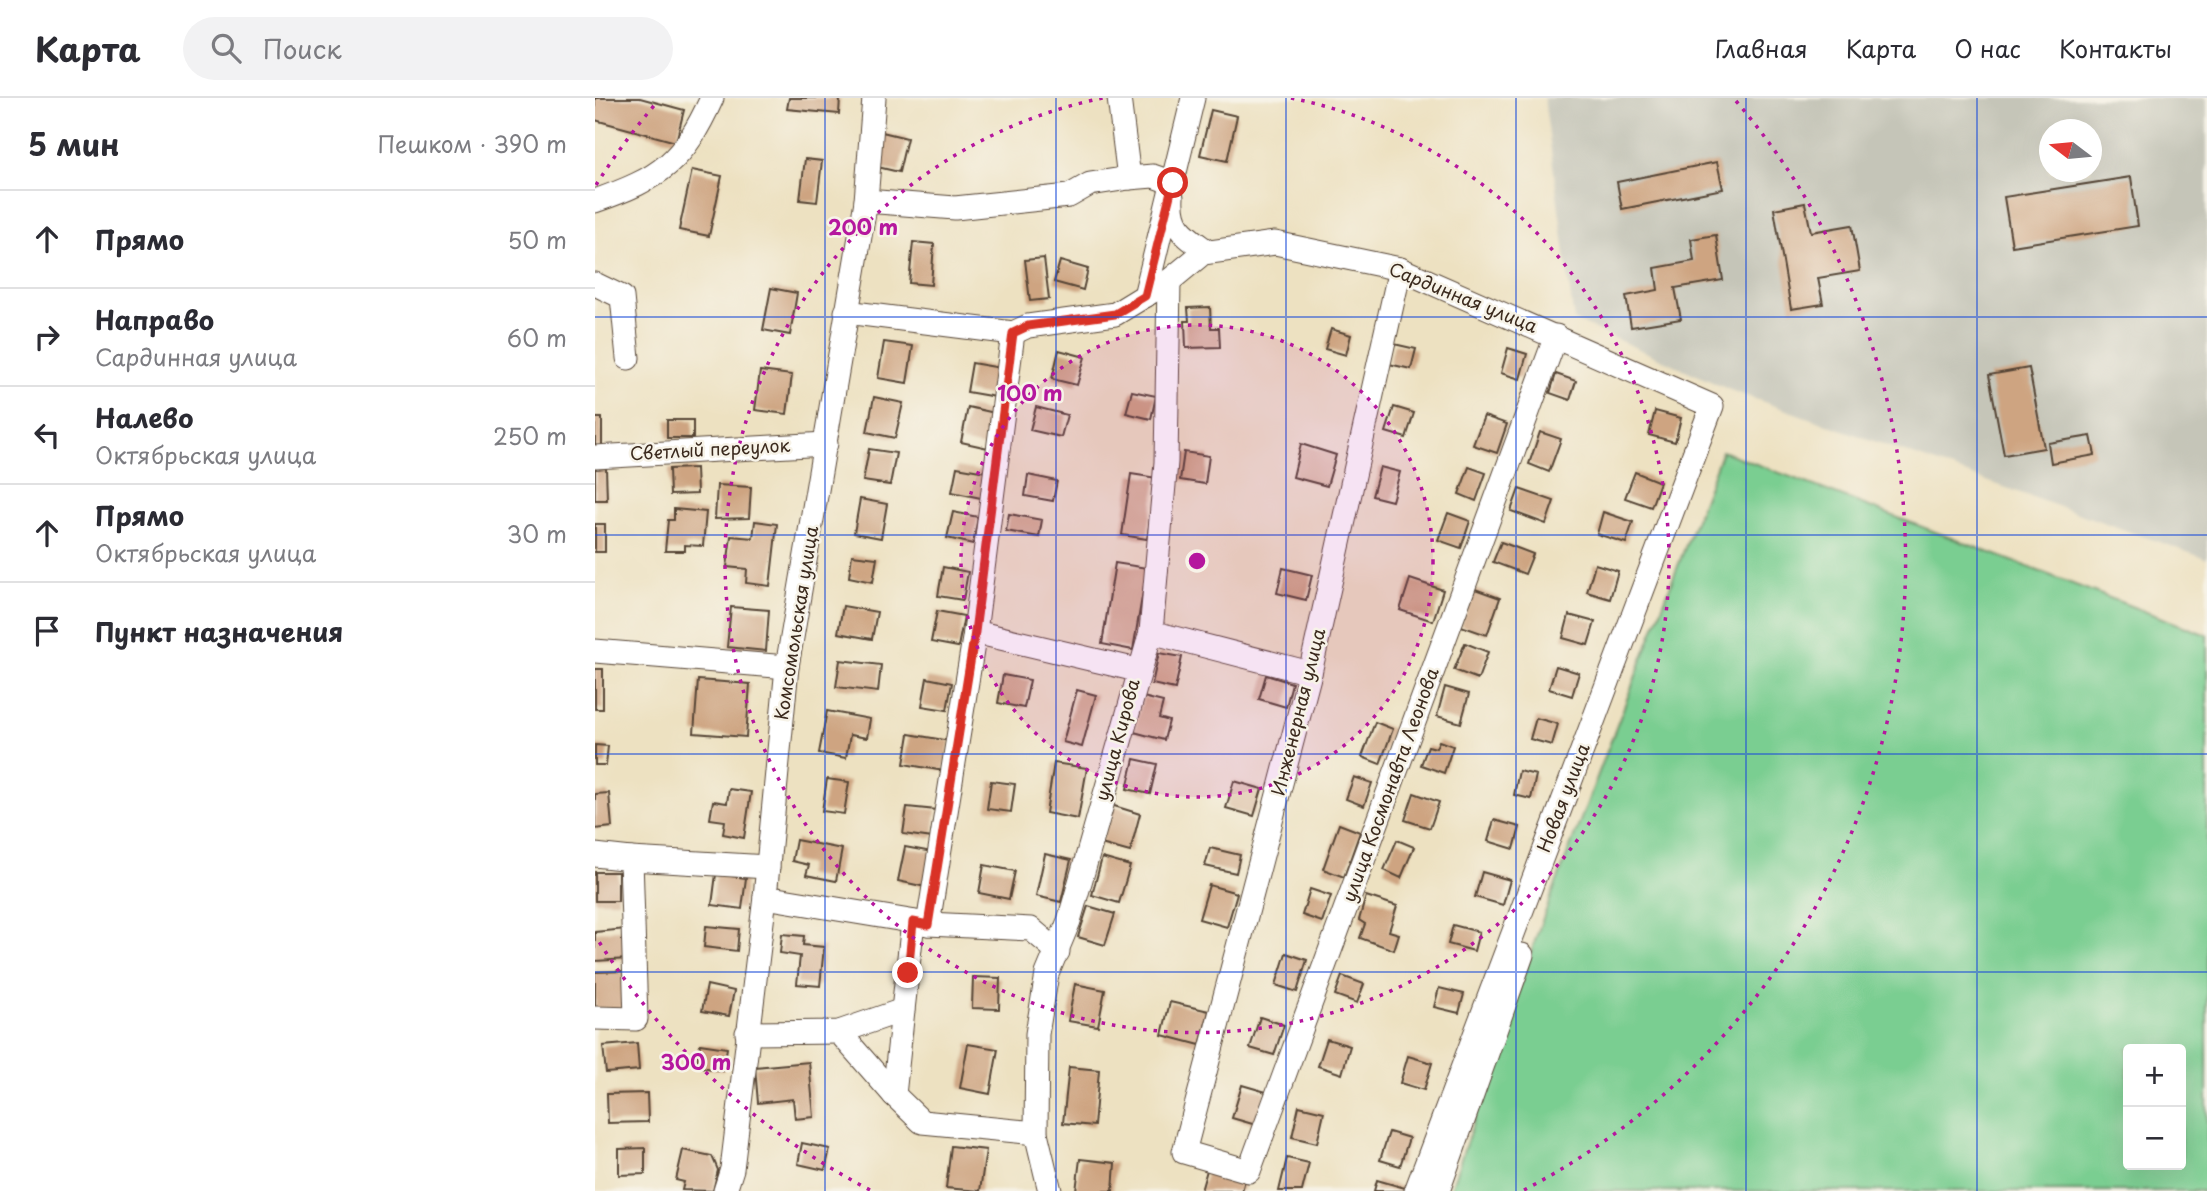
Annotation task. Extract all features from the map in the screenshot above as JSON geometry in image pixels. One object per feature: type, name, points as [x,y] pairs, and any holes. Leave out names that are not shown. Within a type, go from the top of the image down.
[{"type":"street","points":[[595,201],[668,169],[697,132],[712,98]]},
{"type":"street","name":"Комсомольская улица","points":[[725,1191],[732,1169],[765,897],[787,667],[866,201],[874,98]]},
{"type":"street","points":[[1119,98],[1129,178]]},
{"type":"street","points":[[1145,296],[1192,98]]},
{"type":"street","points":[[866,201],[955,208],[1018,203],[1052,195],[1069,196],[1090,184],[1129,178],[1153,176],[1173,183]]},
{"type":"street","points":[[1173,183],[1171,215],[1185,234],[1208,252]]},
{"type":"street","name":"Сардинная улица","points":[[846,312],[1013,333],[1028,326],[1115,314],[1169,281],[1203,253],[1275,243],[1400,269],[1712,406]]},
{"type":"street","name":"Инженерная улица","points":[[1184,1152],[1310,673],[1400,269]]},
{"type":"street","name":"улица Кирова","points":[[1049,1191],[1036,1133],[1037,1034],[1047,974],[1058,952],[1137,670],[1151,632],[1166,462],[1169,281]]},
{"type":"street","points":[[595,284],[622,297],[628,358]]},
{"type":"street","points":[[894,1094],[903,1010],[975,632],[1013,333]]},
{"type":"street","name":"улица Космонавта Леонова","points":[[1184,1152],[1249,1171],[1556,336]]},
{"type":"street","name":"Новая улица","points":[[1416,1191],[1712,406]]},
{"type":"street","name":"Светлый переулок","points":[[595,457],[826,444]]},
{"type":"street","points":[[975,632],[1137,670]]},
{"type":"street","points":[[1151,632],[1310,673]]},
{"type":"street","points":[[595,652],[787,667]]},
{"type":"street","points":[[595,855],[768,867]]},
{"type":"street","points":[[595,1018],[635,1019],[631,859]]},
{"type":"street","points":[[765,897],[920,923],[1031,929],[1058,952]]},
{"type":"street","points":[[1438,1191],[1522,955]]},
{"type":"street","points":[[747,1032],[839,1032],[903,1010]]},
{"type":"street","points":[[839,1032],[922,1122],[1036,1133]]},
{"type":"shaded area","points":[[1544,98],[2207,98],[2207,559],[1730,390],[1574,320]]},
{"type":"green space","points":[[1722,451],[2207,635],[2207,1191],[1450,1191],[1540,926]]},
{"type":"building","points":[[595,98],[640,98],[684,110],[676,142],[595,120]]},
{"type":"building","points":[[789,98],[840,98],[839,114],[787,109]]},
{"type":"building","points":[[1211,110],[1237,116],[1227,161],[1200,155]]},
{"type":"building","points":[[878,131],[907,138],[899,172],[869,165]]},
{"type":"building","points":[[805,159],[822,161],[817,202],[800,200]]},
{"type":"building","points":[[1717,162],[1723,189],[1622,209],[1617,182]]},
{"type":"building","points":[[692,170],[722,176],[709,236],[679,230]]},
{"type":"building","points":[[2131,177],[2138,226],[2012,246],[2004,197]]},
{"type":"building","points":[[1805,203],[1811,232],[1852,225],[1860,271],[1818,278],[1823,304],[1791,309],[1774,209]]},
{"type":"building","points":[[1716,235],[1723,280],[1675,288],[1681,319],[1631,327],[1626,296],[1658,290],[1655,268],[1694,261],[1691,239]]},
{"type":"building","points":[[913,242],[934,244],[931,285],[909,283]]},
{"type":"building","points":[[1044,258],[1049,299],[1030,301],[1025,260]]},
{"type":"building","points":[[1060,261],[1088,269],[1083,290],[1054,282]]},
{"type":"building","points":[[771,288],[797,293],[790,335],[763,330]]},
{"type":"building","points":[[1210,307],[1211,328],[1219,328],[1220,347],[1186,348],[1185,321],[1189,321],[1188,308]]},
{"type":"building","points":[[1331,329],[1351,335],[1346,355],[1325,349]]},
{"type":"building","points":[[884,342],[913,346],[907,383],[878,378]]},
{"type":"building","points":[[1394,344],[1416,349],[1411,369],[1389,364]]},
{"type":"building","points":[[1508,348],[1527,354],[1520,379],[1501,373]]},
{"type":"building","points":[[1059,350],[1085,357],[1077,385],[1052,379]]},
{"type":"building","points":[[972,363],[1001,368],[996,397],[967,392]]},
{"type":"building","points":[[2029,368],[2044,448],[2004,455],[1989,375]]},
{"type":"building","points":[[760,371],[792,375],[787,414],[755,410]]},
{"type":"building","points":[[1556,374],[1576,381],[1570,400],[1550,393]]},
{"type":"building","points":[[1132,391],[1156,396],[1151,419],[1126,413]]},
{"type":"building","points":[[874,397],[903,403],[895,438],[867,432]]},
{"type":"building","points":[[968,407],[995,413],[988,448],[961,442]]},
{"type":"building","points":[[1036,407],[1067,415],[1061,437],[1030,430]]},
{"type":"building","points":[[1394,407],[1414,413],[1406,438],[1386,432]]},
{"type":"building","points":[[1655,411],[1681,418],[1675,442],[1649,435]]},
{"type":"building","points":[[1484,416],[1507,424],[1497,453],[1473,445]]},
{"type":"building","points":[[595,418],[602,418],[602,447],[595,447]]},
{"type":"building","points":[[667,420],[693,420],[693,438],[667,438]]},
{"type":"building","points":[[1540,432],[1561,439],[1549,472],[1529,464]]},
{"type":"building","points":[[2091,436],[2095,455],[2051,463],[2048,443]]},
{"type":"building","points":[[1301,444],[1336,455],[1327,486],[1293,477]]},
{"type":"building","points":[[869,449],[896,453],[890,485],[863,481]]},
{"type":"building","points":[[1184,452],[1209,456],[1205,484],[1180,480]]},
{"type":"building","points":[[957,467],[986,472],[981,498],[952,492]]},
{"type":"building","points":[[1380,467],[1400,472],[1392,501],[1372,496]]},
{"type":"building","points":[[1469,467],[1486,473],[1476,501],[1459,494]]},
{"type":"building","points":[[606,468],[607,500],[595,500],[595,469]]},
{"type":"building","points":[[696,468],[697,494],[670,495],[669,469]]},
{"type":"building","points":[[1635,472],[1660,482],[1651,507],[1625,498]]},
{"type":"building","points":[[1131,474],[1157,478],[1147,539],[1122,535]]},
{"type":"building","points":[[1028,475],[1057,481],[1053,501],[1025,496]]},
{"type":"building","points":[[717,485],[751,487],[749,518],[715,519]]},
{"type":"building","points":[[1519,489],[1554,501],[1546,524],[1511,511]]},
{"type":"building","points":[[860,499],[887,504],[881,538],[854,533]]},
{"type":"building","points":[[674,509],[706,512],[703,546],[685,545],[685,551],[665,551],[668,520],[674,520]]},
{"type":"building","points":[[953,512],[978,517],[973,544],[947,538]]},
{"type":"building","points":[[1603,512],[1633,522],[1626,543],[1597,534]]},
{"type":"building","points":[[1448,513],[1470,521],[1461,548],[1438,540]]},
{"type":"building","points":[[1009,514],[1042,520],[1039,537],[1006,531]]},
{"type":"building","points":[[755,521],[777,524],[770,586],[746,583],[747,569],[727,567],[731,536],[753,538]]},
{"type":"building","points":[[595,524],[605,524],[605,552],[595,552]]},
{"type":"building","points":[[1501,542],[1533,554],[1525,574],[1493,562]]},
{"type":"building","points":[[852,555],[877,558],[873,582],[849,577]]},
{"type":"building","points":[[1115,563],[1147,568],[1133,650],[1102,644]]},
{"type":"building","points":[[1595,564],[1618,571],[1610,599],[1587,592]]},
{"type":"building","points":[[943,567],[968,572],[963,600],[938,596]]},
{"type":"building","points":[[1283,568],[1312,575],[1306,600],[1277,593]]},
{"type":"building","points":[[1410,579],[1443,590],[1433,621],[1400,610]]},
{"type":"building","points":[[1475,589],[1500,598],[1487,635],[1461,626]]},
{"type":"building","points":[[843,606],[877,612],[872,639],[838,633]]},
{"type":"building","points":[[731,607],[769,610],[766,651],[727,647]]},
{"type":"building","points":[[937,611],[964,616],[958,647],[931,642]]},
{"type":"building","points":[[1569,615],[1595,622],[1588,645],[1563,638]]},
{"type":"building","points":[[1465,643],[1488,652],[1478,679],[1454,670]]},
{"type":"building","points":[[1159,653],[1182,657],[1175,689],[1152,684]]},
{"type":"building","points":[[840,660],[881,665],[878,692],[836,687]]},
{"type":"building","points":[[1556,666],[1579,673],[1572,696],[1549,689]]},
{"type":"building","points":[[595,669],[603,669],[603,709],[595,709]]},
{"type":"building","points":[[1003,675],[1030,680],[1024,708],[998,703]]},
{"type":"building","points":[[1266,675],[1292,683],[1286,707],[1259,699]]},
{"type":"building","points":[[927,678],[952,683],[947,710],[922,706]]},
{"type":"building","points":[[698,680],[750,684],[746,737],[694,733]]},
{"type":"building","points":[[1445,687],[1469,694],[1461,723],[1437,716]]},
{"type":"building","points":[[1077,690],[1096,695],[1082,747],[1063,742]]},
{"type":"building","points":[[1143,697],[1163,702],[1159,718],[1169,721],[1164,740],[1134,732]]},
{"type":"building","points":[[827,711],[870,719],[867,738],[850,735],[846,758],[819,753]]},
{"type":"building","points":[[1536,718],[1558,724],[1552,745],[1530,739]]},
{"type":"building","points":[[1375,722],[1393,729],[1380,764],[1362,757]]},
{"type":"building","points":[[909,734],[950,741],[944,771],[904,764]]},
{"type":"building","points":[[1439,741],[1453,746],[1444,773],[1421,765],[1428,746],[1436,748]]},
{"type":"building","points":[[595,745],[608,746],[606,765],[595,765]]},
{"type":"building","points":[[1134,759],[1157,764],[1150,794],[1127,789]]},
{"type":"building","points":[[1054,763],[1087,768],[1078,819],[1046,813]]},
{"type":"building","points":[[1519,771],[1536,775],[1531,799],[1514,795]]},
{"type":"building","points":[[1354,777],[1372,783],[1364,806],[1346,799]]},
{"type":"building","points":[[827,779],[849,782],[844,814],[822,811]]},
{"type":"building","points":[[991,781],[1015,784],[1011,812],[987,809]]},
{"type":"building","points":[[1234,781],[1262,789],[1254,816],[1226,808]]},
{"type":"building","points":[[729,789],[751,792],[744,838],[723,834],[725,821],[710,819],[713,801],[727,803]]},
{"type":"building","points":[[609,793],[612,827],[595,829],[595,794]]},
{"type":"building","points":[[1414,793],[1439,802],[1430,828],[1405,820]]},
{"type":"building","points":[[1111,805],[1140,814],[1130,852],[1101,844]]},
{"type":"building","points":[[907,807],[936,810],[933,838],[903,834]]},
{"type":"building","points":[[1494,820],[1520,827],[1514,849],[1488,841]]},
{"type":"building","points":[[1339,824],[1360,832],[1344,877],[1323,869]]},
{"type":"building","points":[[796,840],[842,849],[836,881],[806,875],[809,865],[792,861]]},
{"type":"building","points":[[1397,840],[1414,847],[1401,878],[1384,870]]},
{"type":"building","points":[[905,847],[932,852],[926,887],[898,881]]},
{"type":"building","points":[[1210,848],[1240,855],[1236,873],[1205,866]]},
{"type":"building","points":[[1045,854],[1071,860],[1061,902],[1036,896]]},
{"type":"building","points":[[1102,858],[1130,866],[1119,903],[1092,895]]},
{"type":"building","points":[[984,865],[1015,871],[1009,899],[979,893]]},
{"type":"building","points":[[595,872],[618,872],[618,901],[595,901]]},
{"type":"building","points":[[1482,872],[1510,880],[1503,905],[1475,897]]},
{"type":"building","points":[[716,874],[746,878],[742,909],[712,905]]},
{"type":"building","points":[[1209,885],[1237,893],[1227,927],[1199,919]]},
{"type":"building","points":[[1310,889],[1331,896],[1322,922],[1302,915]]},
{"type":"building","points":[[1366,896],[1397,906],[1389,931],[1399,934],[1394,950],[1360,938],[1365,924],[1359,920]]},
{"type":"building","points":[[1088,906],[1115,914],[1105,945],[1078,937]]},
{"type":"building","points":[[1453,925],[1479,932],[1474,951],[1448,944]]},
{"type":"building","points":[[706,926],[739,929],[737,951],[704,947]]},
{"type":"building","points":[[626,929],[628,959],[595,961],[595,932]]},
{"type":"building","points":[[782,934],[804,936],[803,945],[824,947],[820,986],[797,984],[800,956],[780,953]]},
{"type":"building","points":[[1286,953],[1307,960],[1297,992],[1276,985]]},
{"type":"building","points":[[626,971],[628,1008],[595,1009],[595,972]]},
{"type":"building","points":[[1342,976],[1364,984],[1357,1003],[1335,995]]},
{"type":"building","points":[[973,977],[1000,978],[999,1009],[972,1008]]},
{"type":"building","points":[[1075,984],[1105,990],[1098,1026],[1068,1021]]},
{"type":"building","points":[[707,985],[734,991],[729,1016],[702,1011]]},
{"type":"building","points":[[1439,988],[1464,994],[1459,1013],[1434,1007]]},
{"type":"building","points":[[1170,1002],[1209,1011],[1200,1045],[1162,1035]]},
{"type":"building","points":[[1260,1017],[1284,1025],[1274,1055],[1250,1048]]},
{"type":"building","points":[[1327,1039],[1350,1046],[1342,1074],[1318,1066]]},
{"type":"building","points":[[637,1043],[639,1070],[606,1073],[603,1046]]},
{"type":"building","points":[[700,1044],[727,1048],[723,1071],[696,1066]]},
{"type":"building","points":[[968,1044],[998,1049],[990,1094],[960,1088]]},
{"type":"building","points":[[1408,1056],[1432,1063],[1424,1090],[1400,1083]]},
{"type":"building","points":[[809,1062],[814,1117],[795,1119],[793,1099],[758,1103],[755,1067]]},
{"type":"building","points":[[1069,1067],[1099,1070],[1094,1126],[1063,1123]]},
{"type":"building","points":[[1242,1085],[1266,1092],[1256,1125],[1232,1118]]},
{"type":"building","points":[[647,1093],[648,1122],[608,1123],[607,1094]]},
{"type":"building","points":[[1299,1106],[1324,1112],[1317,1143],[1292,1137]]},
{"type":"building","points":[[1389,1132],[1409,1138],[1400,1166],[1380,1160]]},
{"type":"building","points":[[802,1143],[830,1149],[825,1170],[798,1164]]},
{"type":"building","points":[[951,1146],[986,1150],[980,1191],[946,1188]]},
{"type":"building","points":[[645,1148],[645,1174],[619,1175],[619,1149]]},
{"type":"building","points":[[683,1150],[712,1156],[718,1170],[713,1191],[682,1190],[684,1182],[676,1180]]},
{"type":"building","points":[[1287,1158],[1309,1163],[1302,1191],[1279,1191]]},
{"type":"building","points":[[1080,1159],[1115,1163],[1113,1191],[1076,1191]]},
{"type":"building","points":[[1207,1170],[1245,1180],[1242,1191],[1201,1191]]},
{"type":"building","points":[[1377,1180],[1412,1190],[1374,1191]]},
{"type":"route","points":[[908,973],[913,922],[928,925],[975,632],[1013,333],[1028,326],[1115,314],[1145,296],[1173,183]]}]
